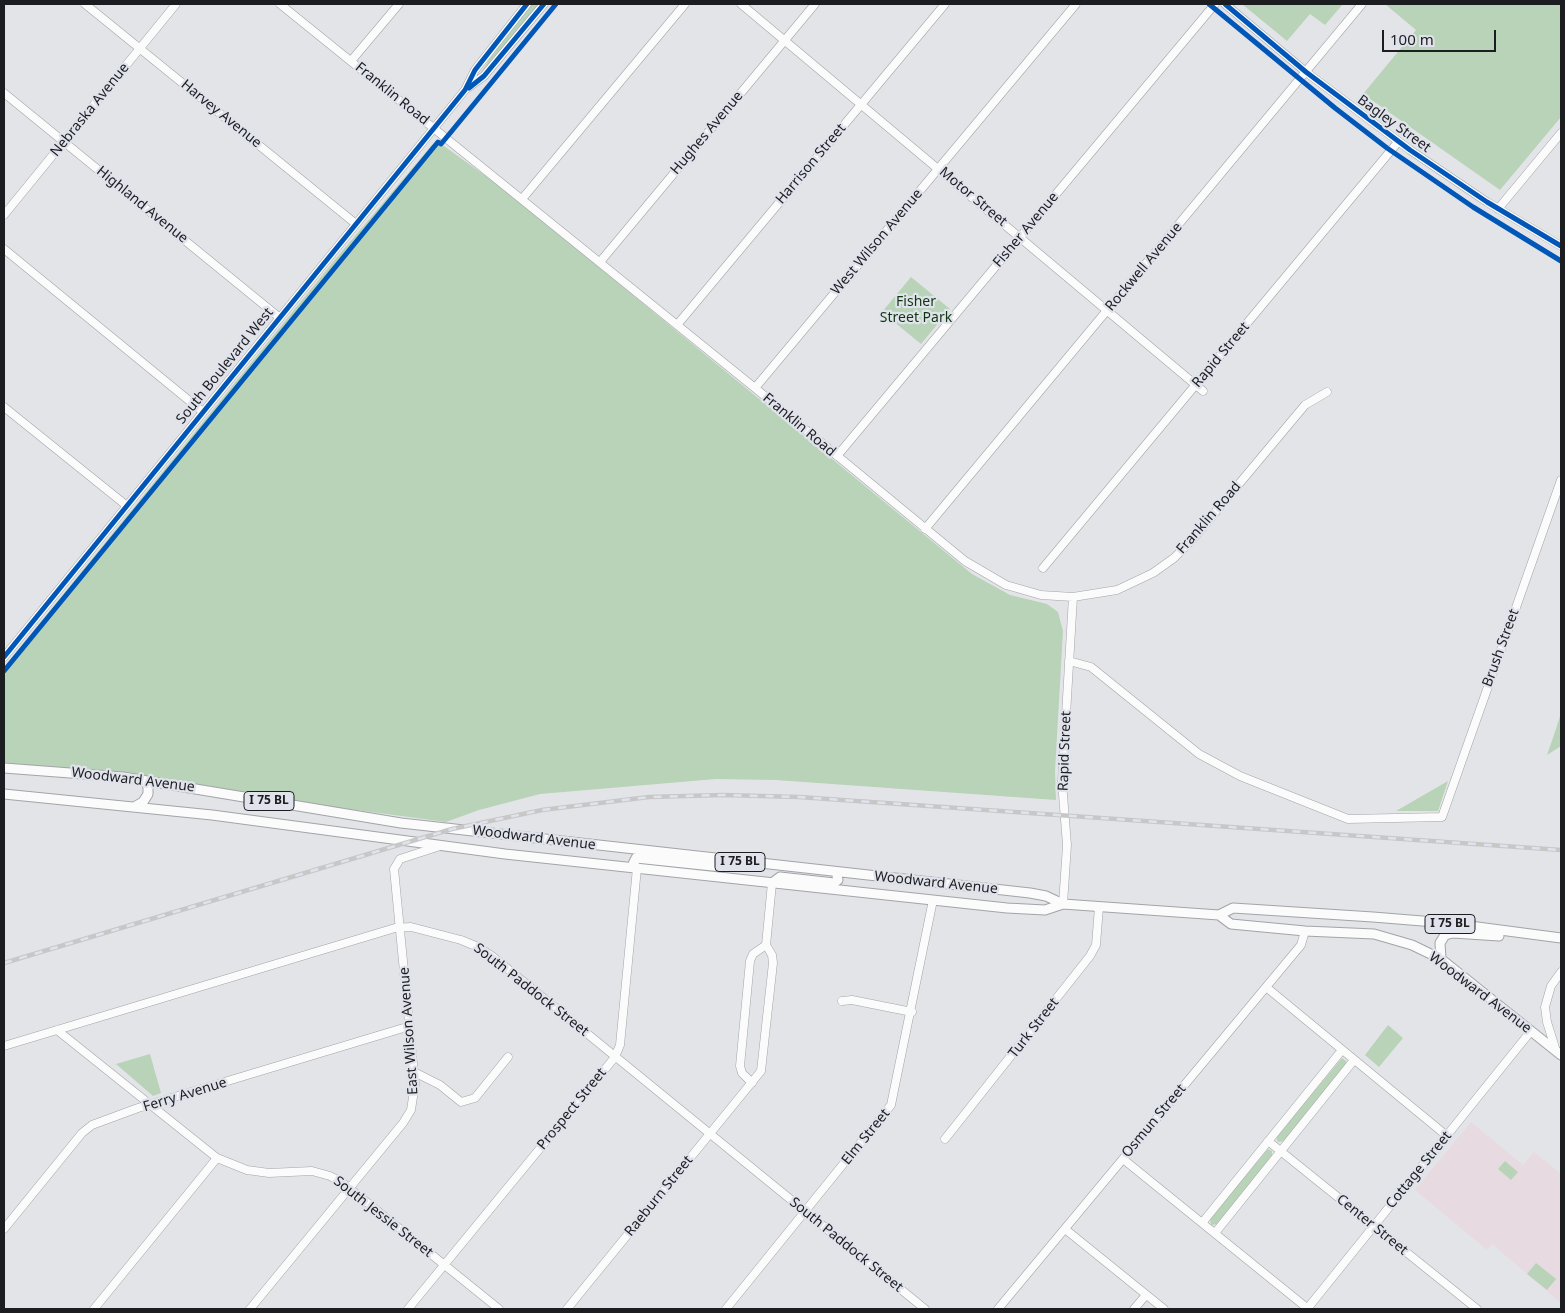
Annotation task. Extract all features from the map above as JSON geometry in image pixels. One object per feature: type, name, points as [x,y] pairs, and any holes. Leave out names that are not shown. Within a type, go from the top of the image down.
[{"type":"main road","name":"Woodward Avenue","points":[[4,768],[100,774],[401,823],[1030,893],[1046,896],[1063,904],[1219,914],[1234,908],[1446,923],[1561,938]]},
{"type":"main road","points":[[133,807],[143,802],[148,794],[148,786],[143,780]]},
{"type":"main road","name":"Woodward Avenue","points":[[4,794],[212,815],[440,846],[933,900],[1045,910],[1063,904]]},
{"type":"main road","points":[[637,868],[633,864],[636,858],[722,867],[738,861]]},
{"type":"main road","points":[[772,883],[780,877],[834,883],[838,880],[836,872]]},
{"type":"main road","name":"Woodward Avenue","points":[[1219,914],[1231,924],[1385,936],[1412,945],[1441,959],[1558,1053]]},
{"type":"main road","points":[[1441,959],[1440,943],[1445,935],[1453,933],[1501,936],[1527,934]]},
{"type":"street","name":"Harvey Avenue","points":[[86,4],[356,224]]},
{"type":"street","name":"Nebraska Avenue","points":[[4,215],[176,4]]},
{"type":"street","name":"Franklin Road","points":[[282,4],[351,62],[755,388],[925,529],[971,566],[997,582],[1034,594],[1073,597],[1104,593],[1129,585],[1153,573],[1174,558],[1193,539],[1305,405],[1327,392]]},
{"type":"street","points":[[351,62],[399,4]]},
{"type":"street","name":"South Boulevard West","points":[[4,657],[465,90],[480,64],[527,4]]},
{"type":"street","name":"South Boulevard West","points":[[465,90],[484,76],[544,4]]},
{"type":"street","points":[[522,199],[685,4]]},
{"type":"street","name":"Motor Street","points":[[741,4],[1203,391]]},
{"type":"street","name":"Hughes Avenue","points":[[600,262],[815,4]]},
{"type":"street","name":"Harrison Street","points":[[677,325],[945,4]]},
{"type":"street","name":"West Wilson Avenue","points":[[755,388],[1076,4]]},
{"type":"street","name":"Fisher Avenue","points":[[837,456],[1215,4]]},
{"type":"street","name":"Bagley Street","points":[[1225,4],[1306,72],[1398,142],[1498,209],[1561,246]]},
{"type":"street","name":"Rockwell Avenue","points":[[925,529],[1362,4]]},
{"type":"street","name":"Highland Avenue","points":[[4,93],[280,318]]},
{"type":"street","points":[[1498,209],[1561,133]]},
{"type":"street","name":"Rapid Street","points":[[1043,568],[1398,142]]},
{"type":"street","points":[[4,249],[203,412]]},
{"type":"street","points":[[4,407],[127,506]]},
{"type":"street","name":"Brush Street","points":[[1069,661],[1095,669],[1190,748],[1212,762],[1348,819],[1442,817],[1561,480]]},
{"type":"street","name":"Rapid Street","points":[[1063,904],[1067,840],[1062,782],[1073,597]]},
{"type":"street","name":"East Wilson Avenue","points":[[250,1309],[408,1114],[415,1095],[414,1072],[395,866],[400,859],[440,846]]},
{"type":"street","name":"Prospect Street","points":[[408,1309],[615,1057],[620,1045],[637,868]]},
{"type":"street","name":"Raeburn Street","points":[[567,1309],[752,1083],[763,1065],[773,963],[772,955],[766,945],[772,883]]},
{"type":"street","name":"Elm Street","points":[[726,1309],[892,1105],[933,900]]},
{"type":"street","name":"Turk Street","points":[[945,1139],[1092,953],[1096,940],[1099,907]]},
{"type":"street","name":"South Paddock Street","points":[[4,1046],[400,927],[424,930],[478,947],[925,1309]]},
{"type":"street","name":"Osmun Street","points":[[998,1309],[1301,945],[1305,931]]},
{"type":"street","points":[[752,1083],[742,1073],[740,1066],[749,970],[751,956],[766,945]]},
{"type":"street","points":[[1558,1053],[1547,1022],[1546,1007],[1551,986],[1561,972]]},
{"type":"street","points":[[1266,987],[1447,1136]]},
{"type":"street","points":[[842,1001],[852,1000],[912,1012]]},
{"type":"street","name":"Ferry Avenue","points":[[4,1228],[85,1130],[96,1123],[410,1026]]},
{"type":"street","name":"South Jessie Street","points":[[57,1030],[217,1158],[237,1167],[258,1172],[316,1172],[335,1178],[350,1187],[499,1309]]},
{"type":"street","name":"Cottage Street","points":[[1310,1308],[1531,1031]]},
{"type":"street","points":[[1202,1223],[1342,1050]]},
{"type":"street","points":[[414,1072],[440,1085],[461,1102],[475,1098],[508,1057]]},
{"type":"street","points":[[1214,1233],[1354,1060]]},
{"type":"street","name":"Center Street","points":[[1268,1141],[1477,1309]]},
{"type":"street","points":[[94,1309],[217,1158]]},
{"type":"street","points":[[1123,1159],[1310,1308]]},
{"type":"street","points":[[1065,1228],[1164,1309]]},
{"type":"street","points":[[1134,1309],[1146,1295]]},
{"type":"shaded area","points":[[1471,1122],[1523,1165],[1534,1152],[1561,1174],[1561,1303],[1492,1244],[1487,1250],[1415,1190]]},
{"type":"green space","points":[[531,4],[540,4],[480,74],[501,41]]},
{"type":"green space","points":[[1242,4],[1343,4],[1325,25],[1310,14],[1287,41]]},
{"type":"green space","points":[[1385,4],[1561,4],[1561,117],[1500,190],[1363,94],[1416,30]]},
{"type":"green space","points":[[437,141],[505,190],[972,574],[1010,595],[1047,604],[1058,612],[1063,631],[1055,771],[1056,800],[776,780],[716,779],[540,794],[479,810],[446,822],[4,763],[4,667],[333,262]]},
{"type":"green space","name":"Fisher Street Park","points":[[911,277],[950,309],[921,344],[882,312]]},
{"type":"green space","points":[[1561,713],[1561,746],[1547,755],[1555,732]]},
{"type":"green space","points":[[1448,781],[1438,811],[1396,811]]},
{"type":"green space","points":[[1388,1025],[1403,1038],[1379,1067],[1365,1055]]},
{"type":"green space","points":[[150,1054],[161,1093],[153,1096],[116,1064]]},
{"type":"green space","points":[[1342,1058],[1346,1061],[1346,1064],[1285,1141],[1278,1142],[1276,1137]]},
{"type":"green space","points":[[1268,1149],[1272,1151],[1272,1156],[1218,1224],[1211,1225],[1210,1218]]},
{"type":"green space","points":[[1505,1161],[1518,1172],[1511,1180],[1498,1169]]},
{"type":"green space","points":[[1536,1263],[1556,1279],[1547,1290],[1527,1274]]},
{"type":"railway","points":[[4,963],[452,829],[542,810],[649,797],[723,795],[799,797],[1561,850]]},
{"type":"cycle path","points":[[4,657],[465,90],[475,70],[527,4]]},
{"type":"cycle path","points":[[469,88],[484,76],[544,4]]},
{"type":"cycle path","points":[[4,671],[438,142],[441,144],[556,4]]},
{"type":"cycle path","points":[[1209,4],[1335,108],[1387,148],[1473,207],[1561,261]]},
{"type":"cycle path","points":[[1225,4],[1306,72],[1410,150],[1487,202],[1561,246]]}]
